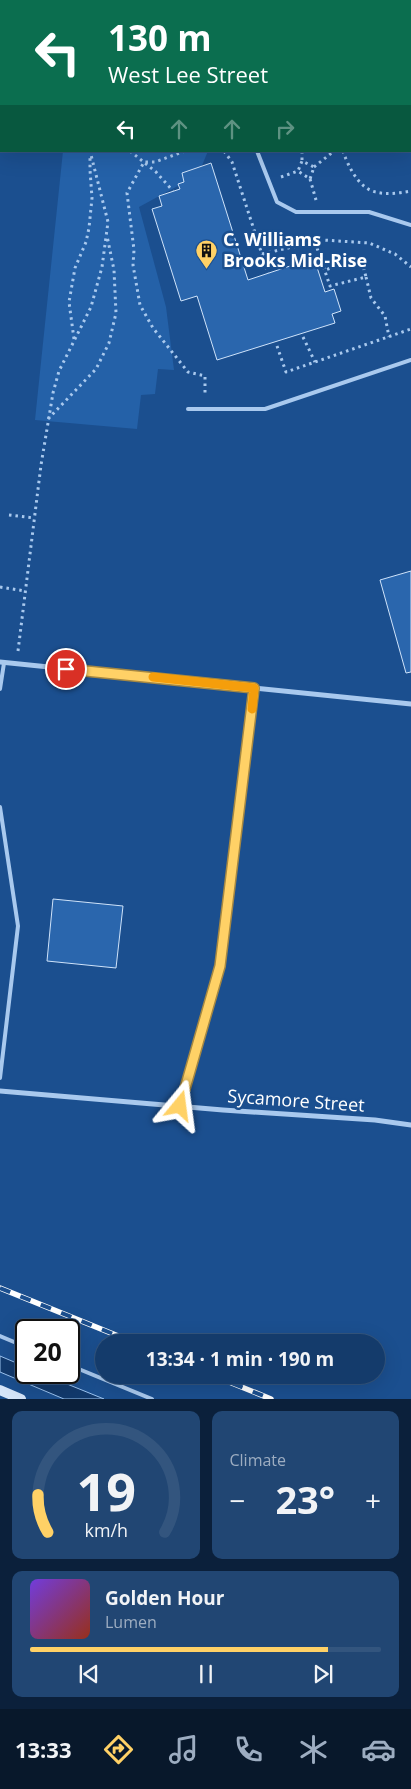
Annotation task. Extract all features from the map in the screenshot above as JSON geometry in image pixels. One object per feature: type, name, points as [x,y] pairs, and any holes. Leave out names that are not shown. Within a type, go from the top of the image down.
[{"type":"street","points":[[2,662],[411,704]]},
{"type":"street","name":"Sycamore Street","points":[[0,1091],[375,1120],[411,1125]]},
{"type":"street","points":[[0,1390],[17,1398]]},
{"type":"street","points":[[0,1398],[17,1398]]},
{"type":"lane","points":[[257,152],[277,202],[296,212],[369,212],[411,224]]},
{"type":"lane","points":[[188,409],[265,409],[411,360]]},
{"type":"lane","points":[[0,689],[2,662]]},
{"type":"lane","points":[[180,1106],[220,966],[254,688]]},
{"type":"lane","points":[[0,807],[18,926],[0,1078]]},
{"type":"lane","points":[[0,1336],[15,1342]]},
{"type":"lane","points":[[80,1370],[152,1399]]},
{"type":"path","points":[[131,152],[156,172],[174,191]]},
{"type":"path","points":[[144,162],[155,162],[182,152]]},
{"type":"path","points":[[225,152],[232,162],[268,272]]},
{"type":"path","points":[[268,181],[298,171],[302,161],[302,152]]},
{"type":"path","points":[[317,212],[316,197],[310,179],[314,167],[333,152]]},
{"type":"path","points":[[343,152],[346,162],[356,177],[363,185],[374,192],[411,191]]},
{"type":"path","points":[[16,664],[48,419],[59,371],[90,307],[102,267],[108,222],[90,153]]},
{"type":"path","points":[[74,340],[69,302],[75,268],[86,242],[89,228],[92,198],[90,153]]},
{"type":"path","points":[[302,161],[314,167]]},
{"type":"path","points":[[144,162],[126,192],[134,250],[133,265],[140,306],[153,328],[188,372],[205,376],[205,409]]},
{"type":"path","points":[[298,171],[310,179]]},
{"type":"path","points":[[48,419],[96,368],[109,343],[116,313],[114,270],[106,233]]},
{"type":"path","points":[[262,254],[322,240],[369,243],[395,254],[411,267]]},
{"type":"path","points":[[315,242],[330,286],[366,277]]},
{"type":"path","points":[[325,270],[361,258],[371,298],[385,316],[388,337]]},
{"type":"path","points":[[277,346],[286,372],[411,329]]},
{"type":"path","points":[[303,337],[315,362]]},
{"type":"path","points":[[9,515],[34,518]]},
{"type":"path","points":[[0,587],[25,591]]},
{"type":"shaded area","points":[[63,152],[208,152],[198,175],[139,207],[166,307],[174,370],[158,369],[155,394],[141,395],[137,429],[35,420]]},
{"type":"shaded area","points":[[0,1356],[15,1362],[15,1378],[0,1372]]},
{"type":"shaded area","points":[[28,1384],[67,1384],[104,1399],[64,1399]]},
{"type":"building","name":"C. Williams Brooks Mid‐Rise","points":[[211,163],[248,280],[314,258],[325,292],[334,289],[341,311],[332,314],[335,323],[217,360],[197,296],[181,301],[152,209],[162,206],[159,196],[180,189],[178,184],[184,182],[182,173]]},
{"type":"building","points":[[411,571],[411,672],[406,673],[380,580]]},
{"type":"building","points":[[53,899],[123,906],[116,968],[47,961]]},
{"type":"railway","points":[[0,1288],[113,1334]]},
{"type":"railway","points":[[234,1384],[271,1399]]},
{"type":"slow traffic","points":[[153,677],[254,688],[252,709]]},
{"type":"place","name":"C. Williams Brooks Mid‐Rise","points":[[207,269]]},
{"type":"route","points":[[66,669],[254,688],[220,966],[180,1106]]}]
